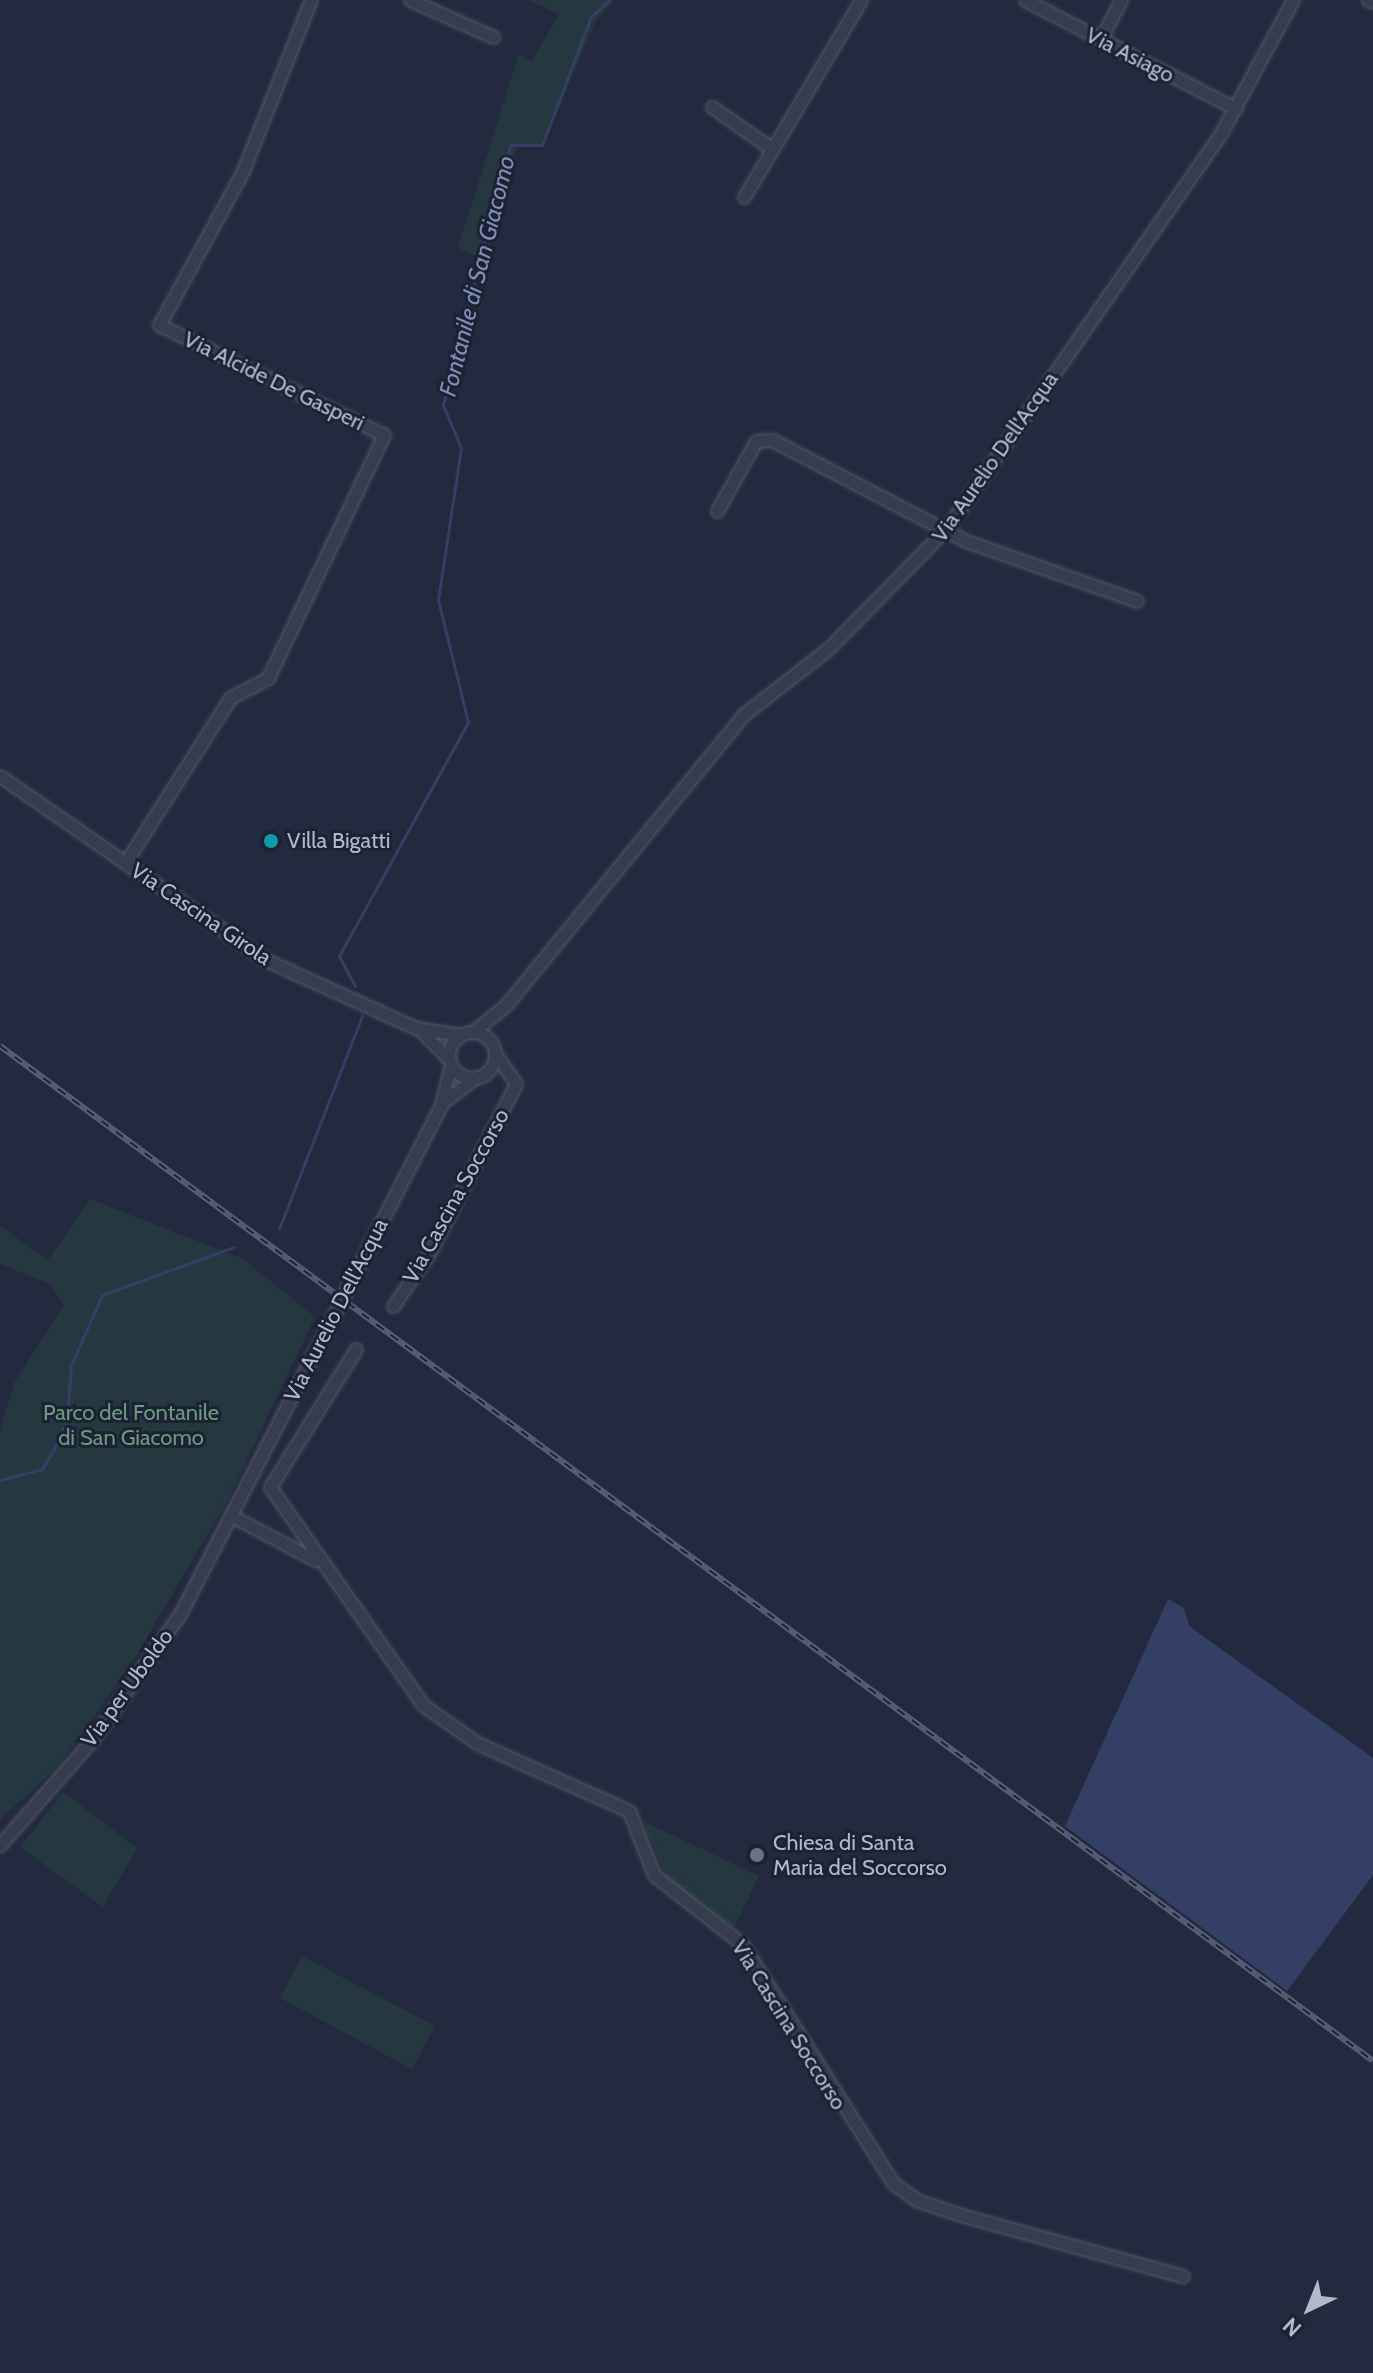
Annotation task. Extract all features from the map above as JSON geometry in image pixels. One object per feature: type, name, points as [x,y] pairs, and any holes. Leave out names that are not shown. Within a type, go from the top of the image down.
[{"type":"street","name":"Via Alcide De Gasperi","points":[[125,863],[230,698],[268,678],[384,435],[159,325],[242,173],[311,0]]},
{"type":"street","points":[[410,0],[493,37]]},
{"type":"street","points":[[744,197],[861,0]]},
{"type":"street","name":"Via Asiago","points":[[1025,0],[1236,109]]},
{"type":"street","points":[[1100,40],[1121,0]]},
{"type":"street","name":"Via Aurelio Dell'Acqua","points":[[474,1031],[506,1005],[723,737],[770,689],[829,648],[946,529],[1236,109],[1293,0]]},
{"type":"street","points":[[712,107],[772,149]]},
{"type":"street","points":[[717,511],[763,439],[946,529],[1137,601]]},
{"type":"street","name":"Via Cascina Girola","points":[[0,776],[266,960],[416,1028],[460,1035]]},
{"type":"street","name":"Via Aurelio Dell'Acqua","points":[[441,1105],[480,1076],[494,1048],[506,1005]]},
{"type":"street","name":"Via Cascina Girola","points":[[416,1028],[450,1061]]},
{"type":"street","points":[[460,1035],[474,1031],[494,1048]]},
{"type":"street","name":"Via Aurelio Dell'Acqua","points":[[232,1516],[441,1105],[450,1061],[460,1035]]},
{"type":"street","name":"Via Cascina Soccorso","points":[[494,1048],[516,1084]]},
{"type":"street","name":"Via Cascina Soccorso","points":[[450,1061],[480,1076],[516,1084]]},
{"type":"street","name":"Via Cascina Soccorso","points":[[393,1306],[428,1255],[516,1084]]},
{"type":"street","name":"Via Cascina Soccorso","points":[[356,1349],[270,1487],[316,1561],[423,1705],[477,1743],[629,1811],[654,1875],[742,1944],[893,2183],[916,2200],[961,2215],[1183,2276]]},
{"type":"street","name":"Via Cascina Soccorso","points":[[232,1516],[316,1561]]},
{"type":"street","name":"Via per Uboldo","points":[[0,1845],[129,1692],[232,1516]]},
{"type":"green space","points":[[528,0],[614,0],[595,22],[543,146],[517,146],[486,261],[458,248],[519,54],[532,61],[559,14]]},
{"type":"green space","name":"Parco del Fontanile di San Giacomo","points":[[90,1199],[243,1259],[315,1317],[228,1500],[128,1669],[59,1765],[0,1820],[0,1430],[14,1383],[64,1305],[50,1284],[0,1264],[0,1226],[48,1260]]},
{"type":"green space","points":[[63,1792],[137,1848],[103,1907],[20,1847]]},
{"type":"green space","points":[[643,1821],[759,1876],[734,1928],[668,1883]]},
{"type":"green space","points":[[302,1956],[435,2026],[412,2069],[280,1998]]},
{"type":"water","points":[[1168,1599],[1184,1608],[1189,1626],[1373,1758],[1373,1875],[1287,1991],[1065,1826]]},
{"type":"waterway","name":"Fontanile di San Giacomo","points":[[355,986],[339,956],[468,722],[438,600],[461,448],[443,405],[510,145],[542,145],[591,17],[609,0]]},
{"type":"waterway","name":"Fontanile di San Giacomo","points":[[279,1229],[362,1016]]},
{"type":"waterway","name":"Fontanile di San Giacomo","points":[[0,1480],[42,1469],[54,1449],[67,1419],[71,1365],[102,1295],[234,1247]]},
{"type":"railway","points":[[0,1046],[1373,2061]]},
{"type":"place","name":"Villa Bigatti","points":[[271,841]]},
{"type":"place","name":"Chiesa di Santa Maria del Soccorso","points":[[757,1855]]}]
